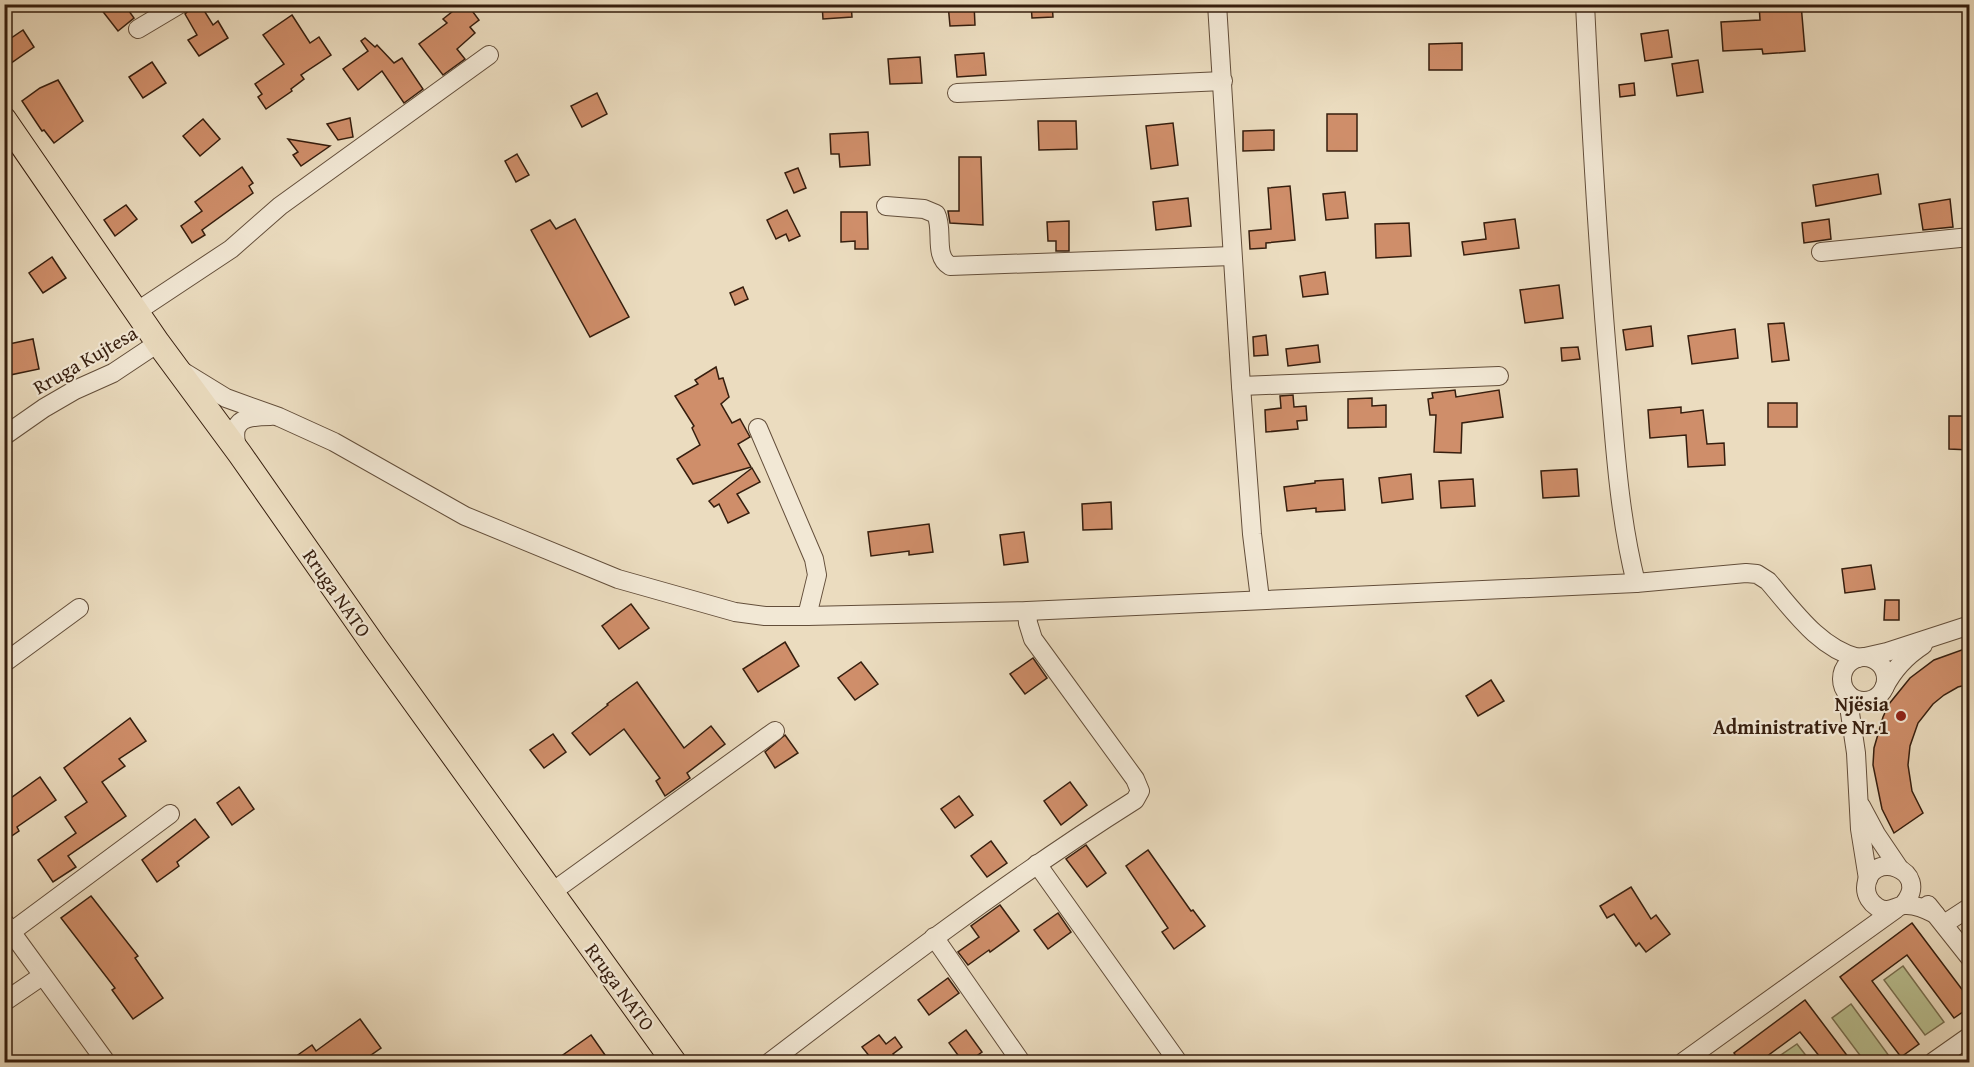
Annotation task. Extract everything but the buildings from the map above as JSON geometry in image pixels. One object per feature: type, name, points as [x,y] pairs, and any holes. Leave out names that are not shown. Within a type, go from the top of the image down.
[{"type":"main road","name":"Rruga NATO","points":[[4,119],[158,343],[240,454],[375,647],[674,1062]]},
{"type":"street","points":[[138,29],[180,4]]},
{"type":"street","points":[[1217,4],[1241,386],[1252,534],[1260,599]]},
{"type":"street","points":[[1585,4],[1605,327],[1618,485],[1627,547],[1636,583]]},
{"type":"street","points":[[136,312],[231,249],[280,206],[489,55]]},
{"type":"street","points":[[957,93],[1223,81]]},
{"type":"street","points":[[886,206],[924,208],[936,214],[940,224],[940,254],[945,264],[950,266],[1232,256]]},
{"type":"street","points":[[1821,252],[1970,237]]},
{"type":"street","name":"Rruga Kujtesa","points":[[4,436],[44,408],[75,390],[113,373],[158,343]]},
{"type":"street","points":[[176,368],[226,398],[279,417],[334,442],[465,516],[618,579],[735,612],[765,616],[1027,611],[1636,583],[1746,573],[1757,574],[1768,581],[1828,645],[1844,654],[1872,658],[1883,668],[1886,681],[1860,732],[1856,753]]},
{"type":"street","points":[[1241,386],[1499,376]]},
{"type":"street","points":[[240,454],[234,438],[238,425],[251,416],[279,417]]},
{"type":"street","points":[[758,428],[814,559],[817,575],[807,616]]},
{"type":"street","points":[[4,663],[79,608]]},
{"type":"street","points":[[770,1062],[934,937],[1036,864],[1135,800],[1140,791],[1135,778],[1033,639],[1027,611]]},
{"type":"street","points":[[1808,625],[1845,686],[1860,700],[1867,700],[1880,692],[1896,669],[1912,652],[1940,635]]},
{"type":"street","points":[[1862,934],[1867,915],[1867,887],[1860,829],[1856,753],[1845,686],[1846,666],[1861,657],[1887,652],[1970,625]]},
{"type":"street","points":[[552,892],[775,731]]},
{"type":"street","points":[[1859,801],[1876,834],[1970,958]]},
{"type":"street","points":[[106,1062],[8,927],[170,814]]},
{"type":"street","points":[[1036,864],[1178,1062]]},
{"type":"street","points":[[1683,1062],[1899,907],[1910,893],[1904,873],[1892,866],[1878,868],[1867,887]]},
{"type":"street","points":[[1867,887],[1875,906],[1889,910],[1899,907],[1925,909],[1939,919]]},
{"type":"street","points":[[1939,919],[1970,907]]},
{"type":"street","points":[[934,937],[1021,1062]]},
{"type":"street","points":[[4,1002],[42,976]]},
{"type":"street","points":[[1933,1062],[1970,1036]]},
{"type":"green space","points":[[1903,966],[1944,1022],[1925,1035],[1884,980]]},
{"type":"green space","points":[[1851,1004],[1892,1060],[1865,1062],[1832,1018]]},
{"type":"green space","points":[[1797,1044],[1811,1062],[1782,1062],[1778,1057]]},
{"type":"place","name":"Njësia Administrative Nr.1","points":[[1901,716]]}]
